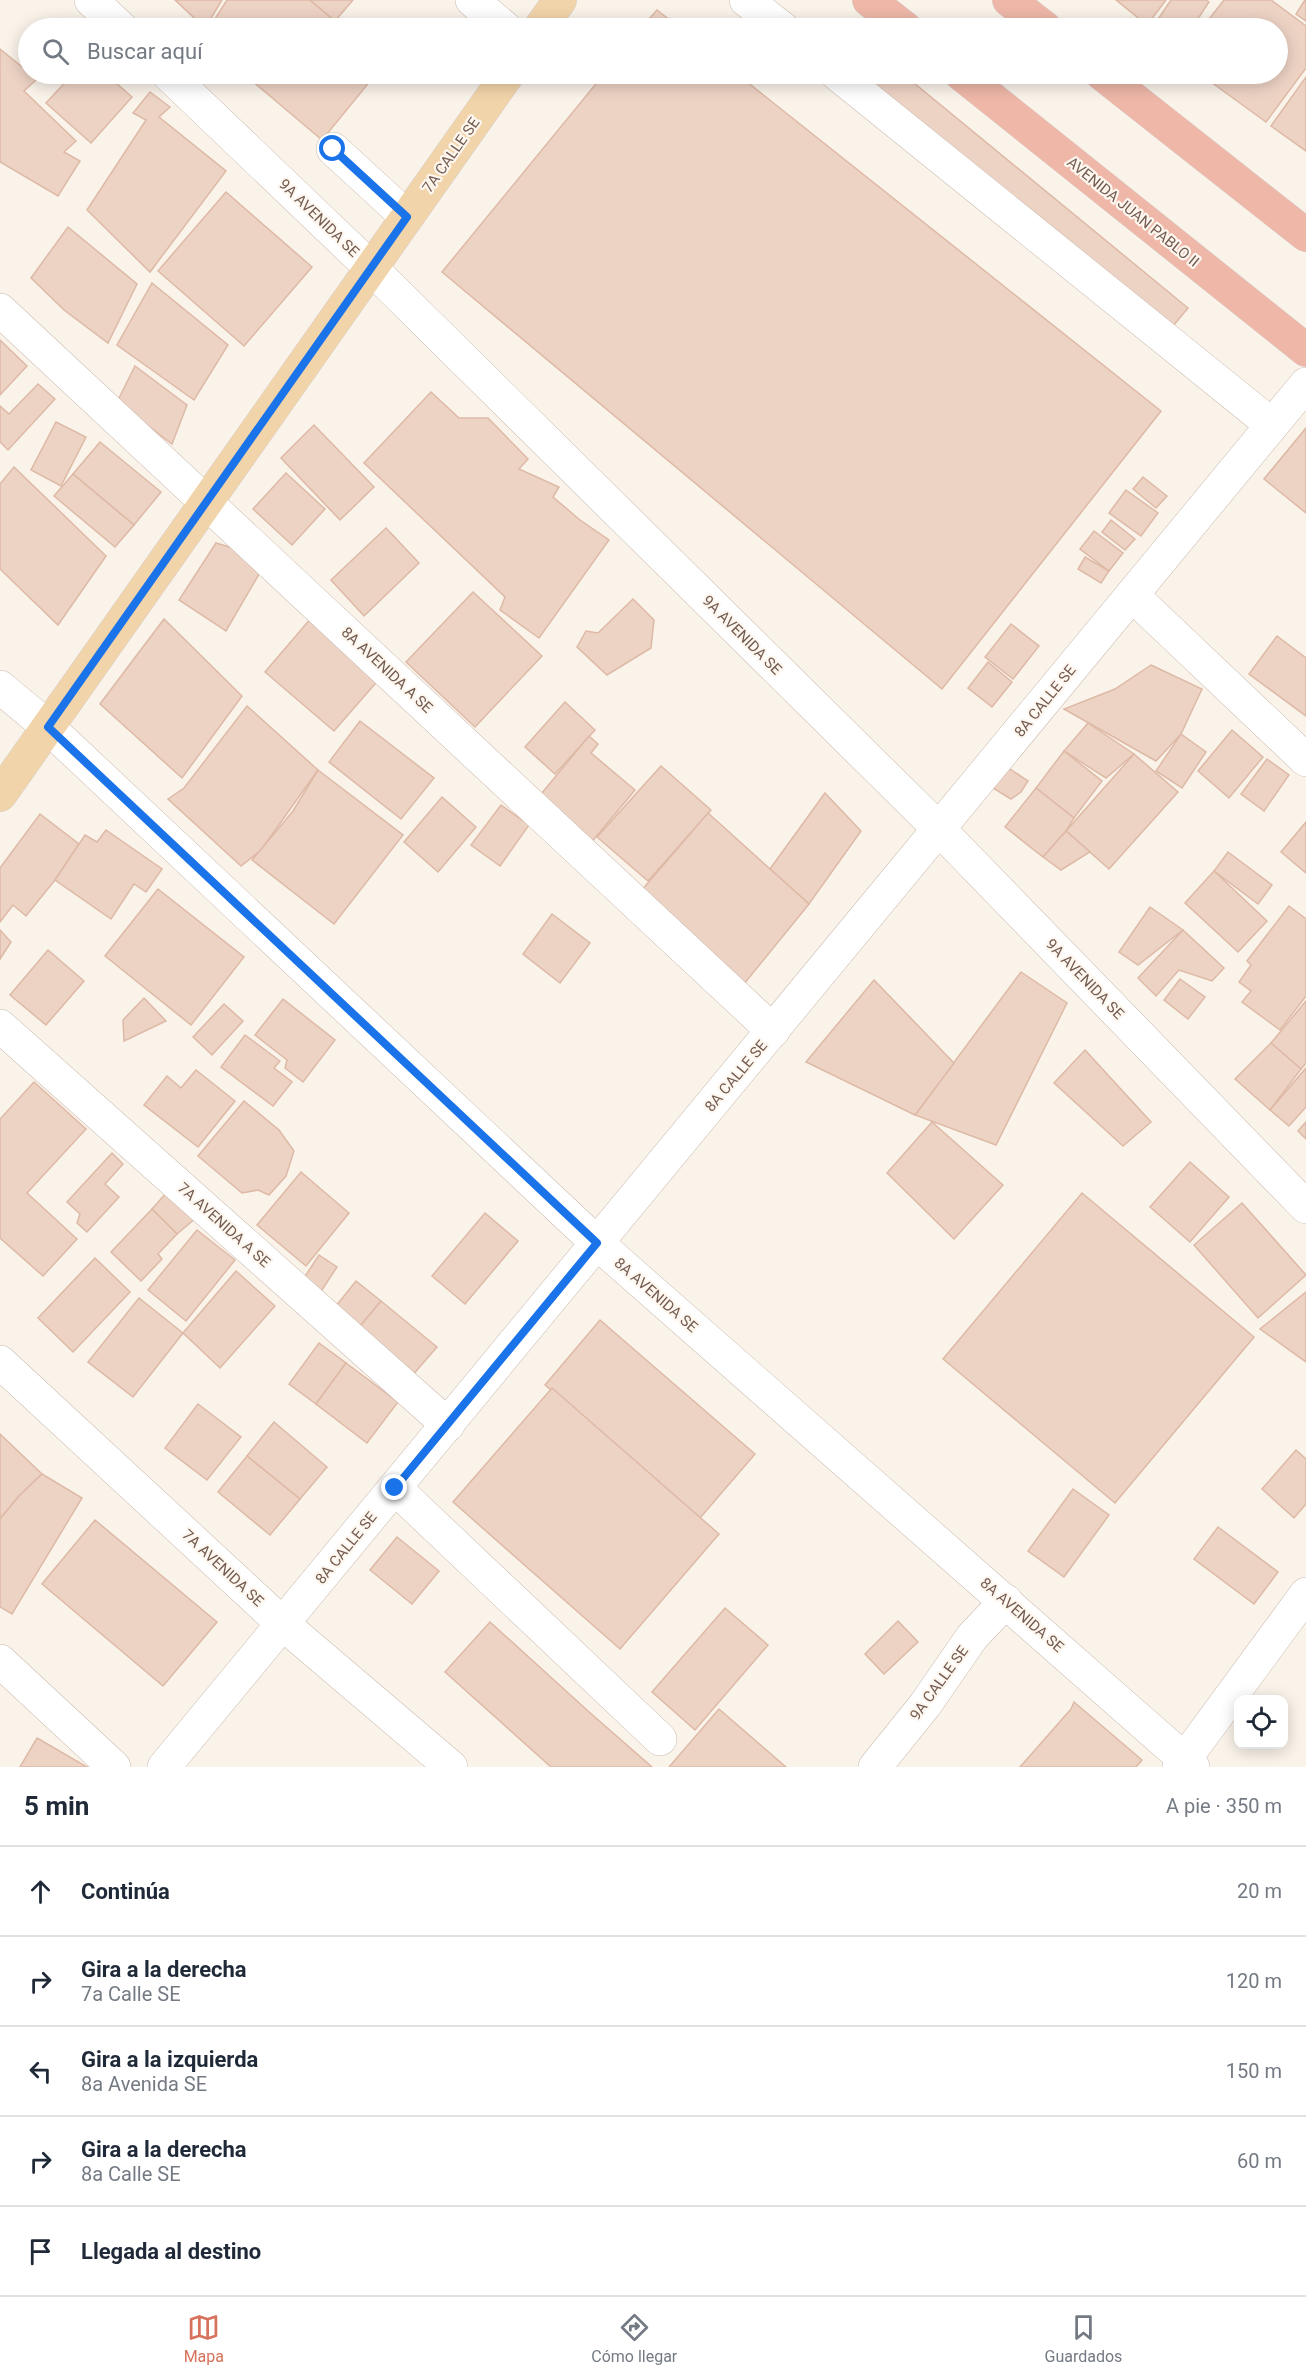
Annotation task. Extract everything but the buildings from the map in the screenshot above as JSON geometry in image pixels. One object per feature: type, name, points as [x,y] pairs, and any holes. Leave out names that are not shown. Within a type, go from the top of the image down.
[{"type":"highway","points":[[869,0],[892,18]]},
{"type":"highway","points":[[1009,0],[1032,18]]},
{"type":"highway","name":"AVENIDA JUAN PABLO II","points":[[974,84],[1306,350]]},
{"type":"highway","points":[[1115,84],[1306,235]]},
{"type":"main road","points":[[547,18],[560,0]]},
{"type":"main road","name":"7A CALLE SE","points":[[0,795],[501,84]]},
{"type":"street","points":[[91,0],[110,18]]},
{"type":"street","points":[[472,0],[493,18]]},
{"type":"street","points":[[746,0],[769,18]]},
{"type":"street","name":"9A AVENIDA SE","points":[[178,84],[371,268],[939,829],[1306,1207]]},
{"type":"street","points":[[849,84],[1272,424]]},
{"type":"street","points":[[333,149],[407,217]]},
{"type":"street","name":"8A AVENIDA A SE","points":[[0,310],[773,1031]]},
{"type":"street","name":"8A CALLE SE","points":[[164,1767],[1306,384]]},
{"type":"street","points":[[1132,595],[1306,760]]},
{"type":"street","name":"8A AVENIDA SE","points":[[0,687],[48,727],[597,1243],[1005,1601],[1186,1765]]},
{"type":"street","name":"7A AVENIDA A SE","points":[[0,1026],[448,1425]]},
{"type":"street","name":"7A AVENIDA SE","points":[[0,1362],[284,1624],[451,1767]]},
{"type":"street","points":[[395,1488],[660,1739]]},
{"type":"street","points":[[1186,1765],[1306,1594]]},
{"type":"street","name":"9A CALLE SE","points":[[874,1767],[926,1705],[972,1637],[1005,1601]]},
{"type":"street","points":[[0,1661],[114,1767]]},
{"type":"route","points":[[333,149],[407,217],[48,727],[597,1243],[395,1488]]}]
